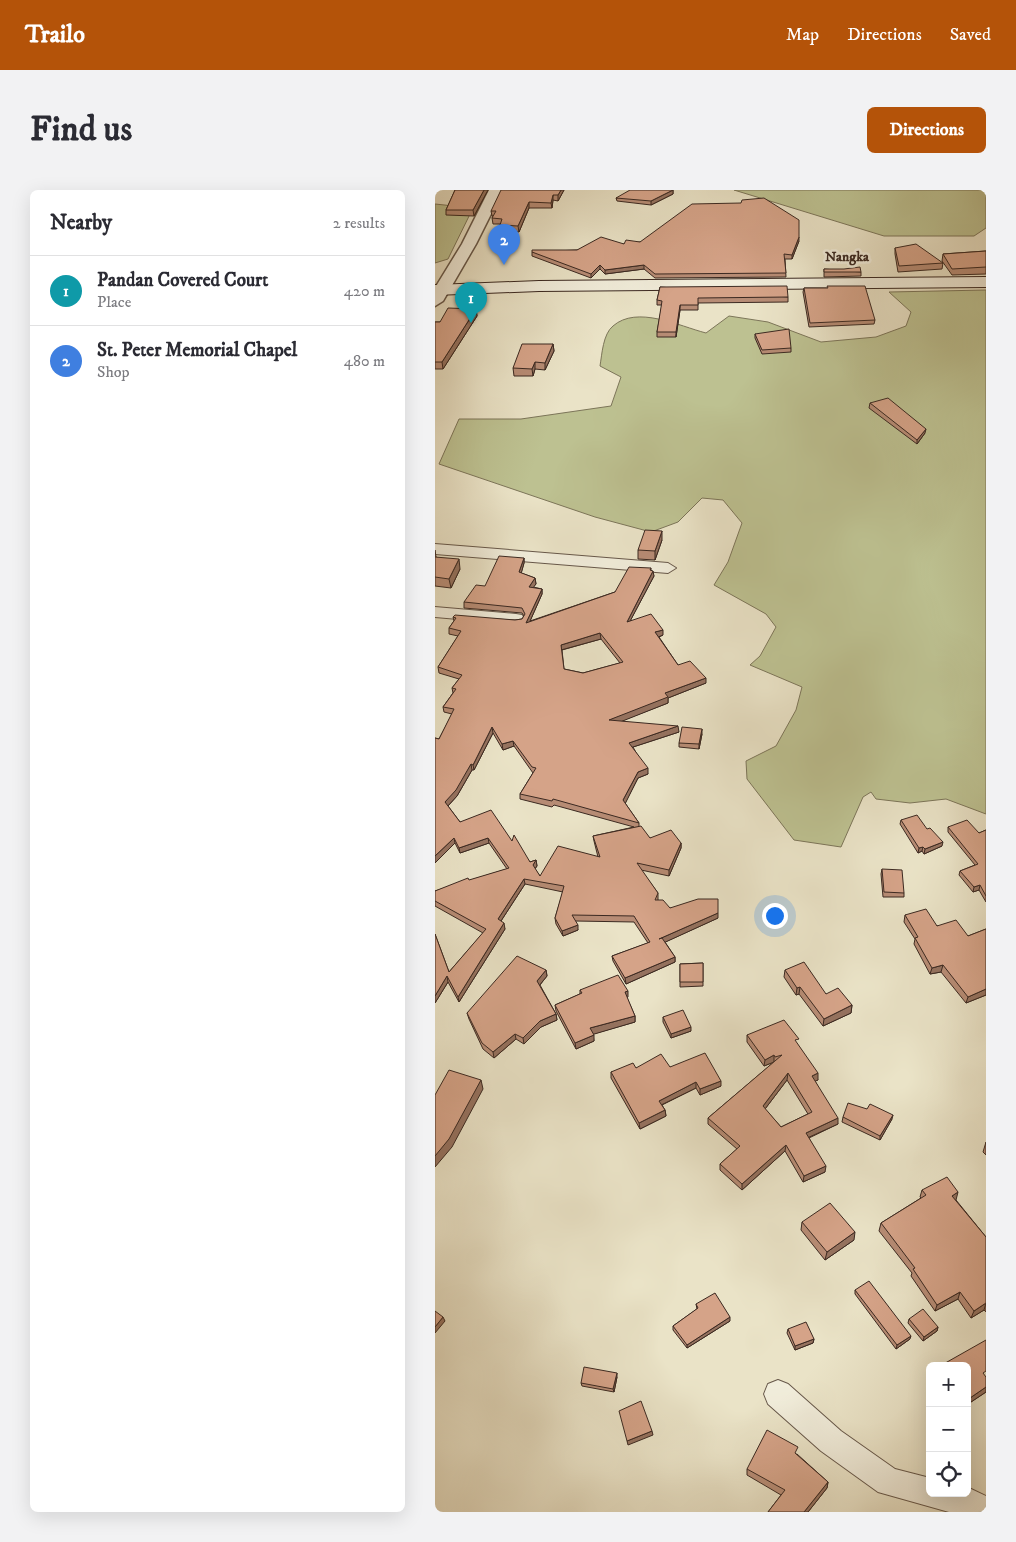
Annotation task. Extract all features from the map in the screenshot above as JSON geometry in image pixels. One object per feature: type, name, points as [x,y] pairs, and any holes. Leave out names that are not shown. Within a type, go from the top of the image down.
[{"type":"main road","points":[[437,294],[539,286],[986,282]]},
{"type":"street","points":[[437,294],[469,244],[496,190]]},
{"type":"street","points":[[435,549],[668,568]]},
{"type":"street","points":[[435,612],[516,619]]},
{"type":"street","points":[[778,1394],[831,1441],[888,1482],[926,1492]]},
{"type":"street","points":[[946,1497],[969,1503],[985,1512]]},
{"type":"green space","points":[[734,190],[986,190],[986,228],[974,236],[884,236]]},
{"type":"green space","points":[[435,204],[473,208],[448,259],[435,263]]},
{"type":"green space","points":[[986,290],[986,814],[946,799],[910,803],[876,799],[871,792],[863,797],[841,847],[794,840],[747,779],[746,761],[776,746],[796,710],[802,687],[750,665],[760,656],[776,627],[766,614],[714,585],[728,562],[742,523],[723,500],[702,498],[678,522],[651,532],[595,517],[439,464],[459,419],[521,419],[611,406],[621,377],[600,366],[603,344],[613,326],[623,320],[634,317],[646,317],[671,322],[706,333],[729,316],[768,322],[821,342],[876,337],[906,326],[911,312],[889,292]]},
{"type":"building","points":[[455,190],[484,190],[473,210],[446,210]]},
{"type":"building","points":[[501,190],[561,190],[558,195],[553,195],[551,203],[529,202],[518,226],[500,225],[502,219],[492,218],[496,211],[491,211]]},
{"type":"building","points":[[630,190],[673,190],[651,201],[616,198]]},
{"type":"building","points":[[764,198],[799,220],[799,237],[792,255],[784,254],[786,273],[655,274],[644,265],[605,270],[600,265],[591,274],[532,252],[532,250],[577,250],[601,237],[624,244],[626,240],[640,242],[692,204],[741,203],[742,200]]},
{"type":"building","points":[[916,244],[943,263],[899,266],[895,248]]},
{"type":"building","points":[[986,251],[986,267],[952,269],[943,254]]},
{"type":"building","points":[[860,267],[861,272],[824,272],[824,269]]},
{"type":"building","points":[[787,286],[788,297],[698,298],[698,305],[680,305],[676,332],[657,332],[662,301],[657,300],[660,287]]},
{"type":"building","points":[[827,286],[865,286],[875,320],[810,323],[804,288],[828,288]]},
{"type":"building","points":[[448,308],[476,309],[442,362],[435,362],[435,322],[440,322]]},
{"type":"building","points":[[789,329],[791,348],[762,350],[755,334]]},
{"type":"building","points":[[522,344],[553,344],[545,363],[535,362],[532,369],[513,368]]},
{"type":"building","points":[[888,398],[926,429],[917,440],[870,403]]},
{"type":"building","points":[[645,530],[662,531],[655,551],[638,550]]},
{"type":"building","points":[[499,556],[524,558],[519,572],[535,578],[529,587],[542,589],[526,623],[615,592],[629,567],[651,568],[650,570],[653,571],[627,622],[651,614],[663,630],[655,632],[678,665],[690,661],[706,678],[665,693],[668,697],[609,720],[678,726],[629,743],[648,768],[638,772],[623,800],[639,823],[553,799],[552,801],[520,794],[536,768],[532,767],[513,741],[502,744],[492,727],[473,765],[471,764],[456,790],[445,802],[460,822],[491,810],[512,841],[514,835],[530,862],[536,860],[533,865],[540,876],[558,846],[600,857],[593,836],[641,826],[650,838],[671,830],[681,843],[669,870],[637,863],[658,893],[655,900],[663,900],[670,908],[698,899],[718,899],[718,913],[659,939],[662,938],[675,957],[625,978],[612,956],[650,942],[634,916],[572,915],[578,925],[562,931],[555,918],[564,886],[524,879],[498,919],[504,923],[458,997],[447,976],[435,996],[435,934],[449,972],[486,929],[435,901],[435,891],[468,878],[469,880],[509,868],[488,838],[459,848],[454,838],[435,856],[435,738],[439,739],[454,709],[443,707],[456,689],[452,688],[462,675],[438,667],[461,631],[449,628],[456,618],[453,617],[455,615],[515,620],[522,619],[525,614],[522,608],[464,602],[476,585],[485,586]],"holes":[[[600,633],[623,662],[583,673],[564,669],[561,645]]]},
{"type":"building","points":[[435,557],[459,559],[449,579],[435,577]]},
{"type":"building","points":[[682,727],[702,729],[699,744],[679,743]]},
{"type":"building","points":[[917,815],[927,829],[930,828],[943,842],[925,849],[923,847],[919,848],[901,820]]},
{"type":"building","points":[[967,820],[979,833],[986,830],[986,896],[980,885],[974,887],[960,871],[978,864],[948,827]]},
{"type":"building","points":[[882,869],[902,870],[904,893],[884,892]]},
{"type":"building","points":[[926,909],[937,926],[956,920],[968,936],[986,929],[986,989],[968,997],[943,965],[932,968],[915,938],[918,937],[905,915]]},
{"type":"building","points":[[517,956],[546,970],[537,981],[556,1014],[540,1021],[523,1038],[515,1034],[493,1052],[482,1043],[467,1013]]},
{"type":"building","points":[[804,962],[826,994],[838,988],[852,1005],[824,1019],[800,987],[797,988],[785,970]]},
{"type":"building","points":[[703,963],[703,982],[680,982],[680,964]]},
{"type":"building","points":[[618,975],[628,991],[625,992],[635,1016],[590,1028],[594,1035],[575,1043],[555,1005],[582,993],[580,990]]},
{"type":"building","points":[[683,1010],[691,1027],[671,1034],[663,1017]]},
{"type":"building","points":[[784,1020],[799,1039],[795,1040],[818,1073],[812,1076],[838,1118],[806,1133],[826,1166],[804,1176],[786,1145],[742,1184],[720,1164],[740,1146],[708,1118],[782,1055],[775,1057],[774,1055],[765,1060],[747,1035]],"holes":[[[788,1073],[812,1112],[781,1127],[763,1106]]]},
{"type":"building","points":[[705,1053],[721,1081],[700,1089],[696,1082],[659,1101],[665,1110],[639,1123],[611,1072],[633,1063],[636,1068],[661,1054],[670,1067]]},
{"type":"building","points":[[449,1070],[481,1080],[449,1139],[435,1156],[435,1095]]},
{"type":"building","points":[[848,1103],[867,1109],[870,1104],[893,1115],[880,1136],[843,1117]]},
{"type":"building","points":[[947,1177],[958,1192],[952,1196],[986,1237],[986,1303],[974,1311],[960,1292],[937,1305],[913,1269],[915,1268],[881,1223],[926,1195],[922,1190]]},
{"type":"building","points":[[830,1203],[855,1232],[827,1252],[802,1222]]},
{"type":"building","points":[[869,1281],[911,1336],[897,1345],[855,1290]]},
{"type":"building","points":[[715,1293],[730,1317],[687,1345],[673,1326],[698,1308],[696,1304]]},
{"type":"building","points":[[923,1309],[938,1327],[924,1337],[909,1319]]},
{"type":"building","points":[[435,1311],[443,1317],[435,1327]]},
{"type":"building","points":[[806,1322],[814,1339],[795,1346],[788,1329]]},
{"type":"building","points":[[986,1340],[986,1371],[983,1373],[986,1377],[986,1387],[971,1397],[971,1362],[947,1362]]},
{"type":"building","points":[[584,1367],[617,1373],[613,1389],[581,1383]]},
{"type":"building","points":[[641,1401],[652,1431],[627,1441],[619,1411]]},
{"type":"building","points":[[767,1430],[798,1447],[795,1453],[828,1482],[804,1512],[768,1512],[785,1490],[747,1469]]},
{"type":"place","name":"St. Peter Memorial Chapel","points":[[504,265]]},
{"type":"place","name":"Pandan Covered Court","points":[[471,323]]},
{"type":"district","name":"Nangka","points":[[847,257]]}]
